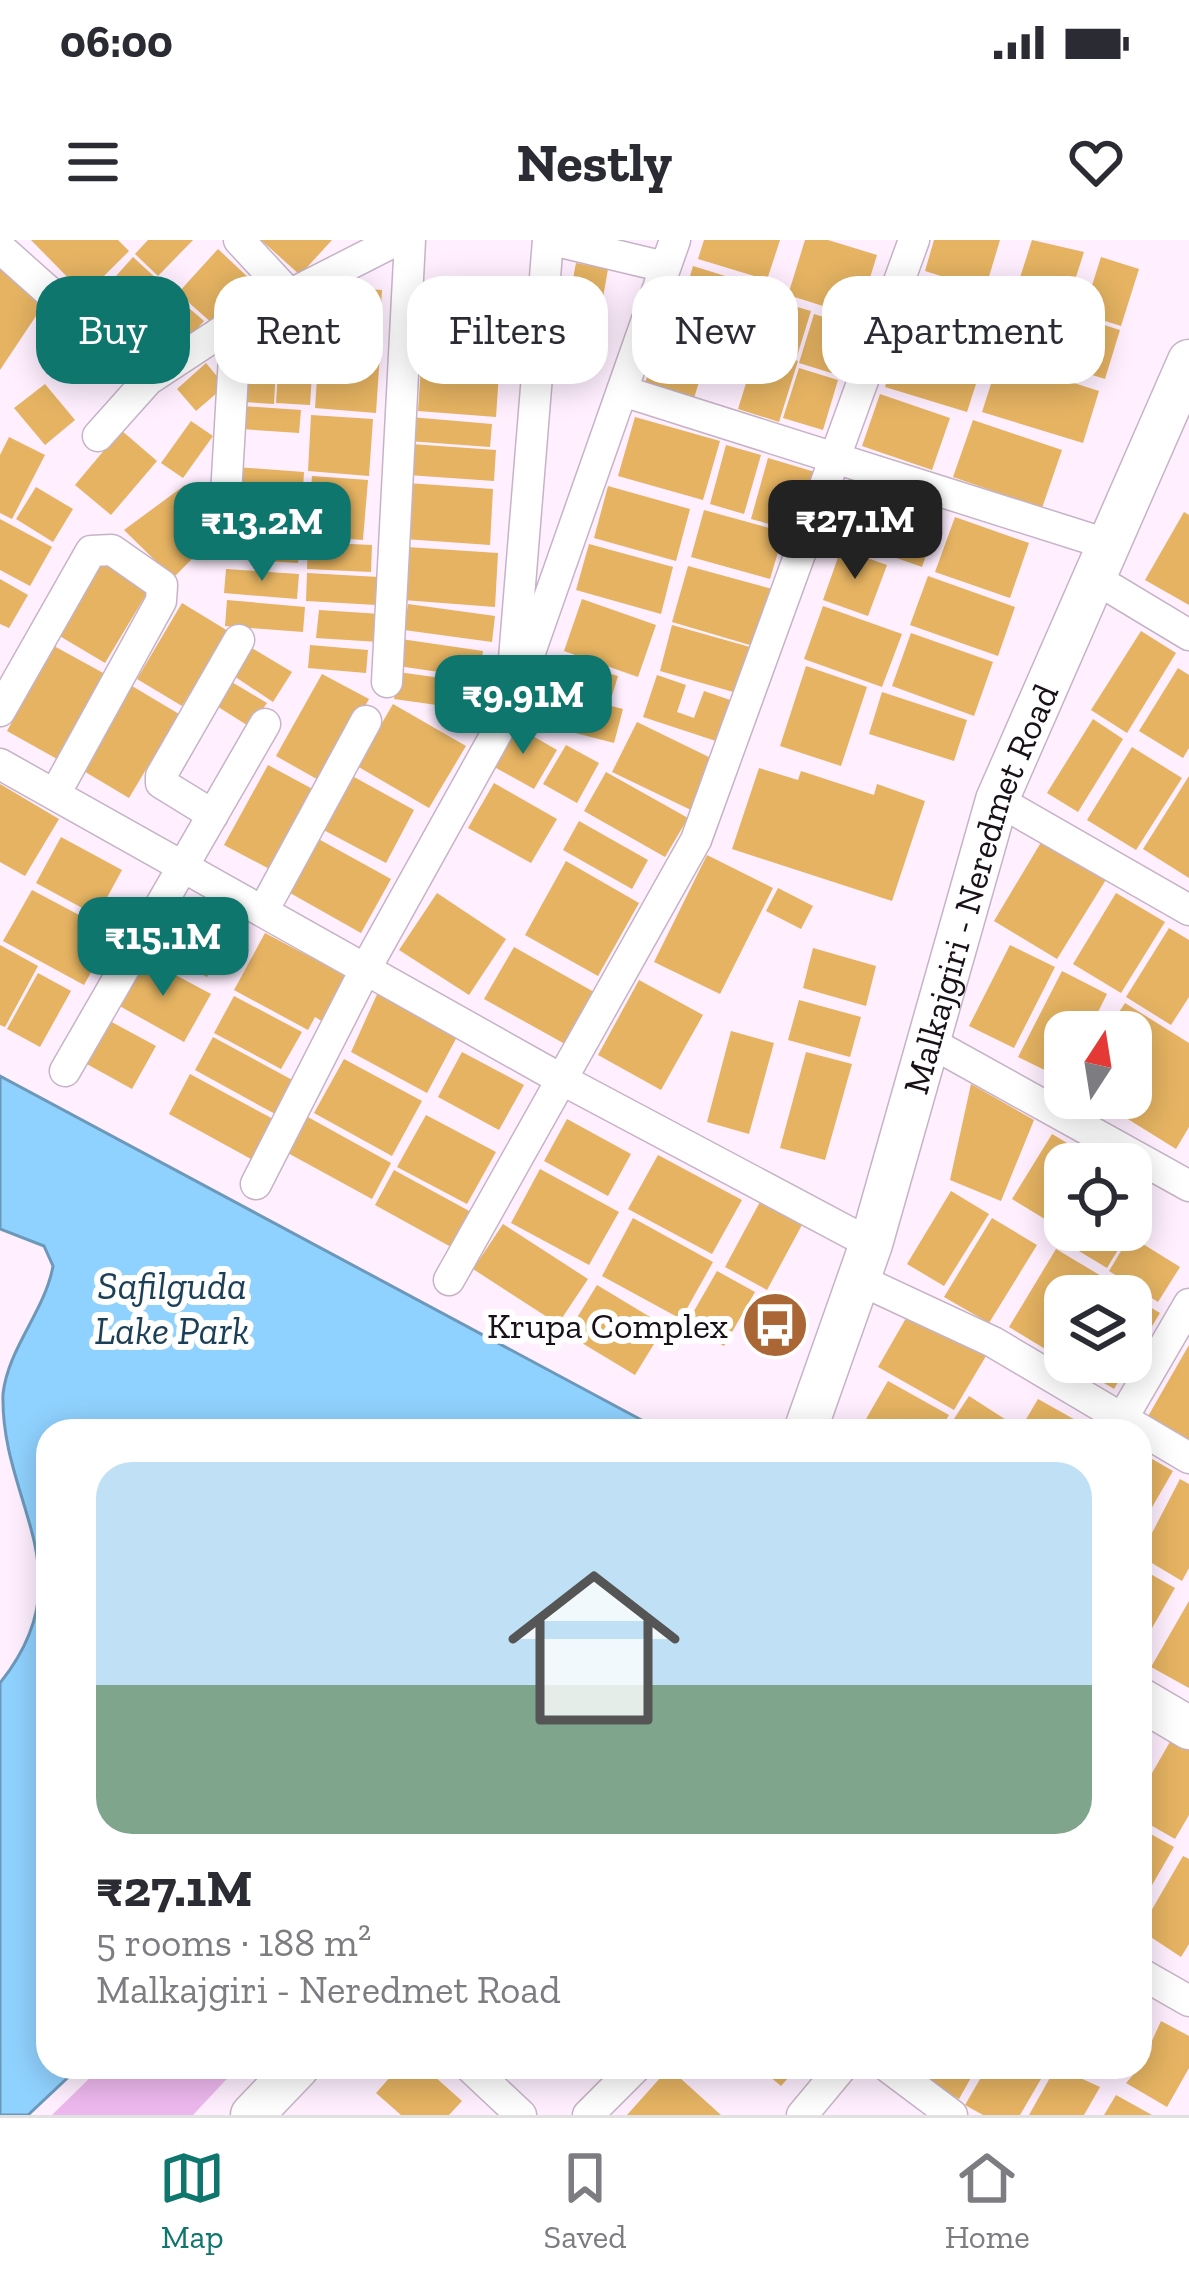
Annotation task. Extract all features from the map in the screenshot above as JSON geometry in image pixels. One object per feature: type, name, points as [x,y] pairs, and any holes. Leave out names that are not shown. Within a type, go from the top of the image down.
[{"type":"main road","name":"Malkajgiri - Neredmet Road","points":[[809,1419],[865,1262],[998,800],[1189,361]]},
{"type":"main road","points":[[1152,1706],[1189,1728]]},
{"type":"main road","points":[[252,2115],[286,2079]]},
{"type":"street","points":[[238,240],[272,276]]},
{"type":"street","points":[[323,276],[397,240]]},
{"type":"street","points":[[387,682],[410,240]]},
{"type":"street","points":[[256,1184],[366,968],[510,709],[626,392],[670,253],[550,240],[510,709]]},
{"type":"street","points":[[449,1280],[697,840],[914,240]]},
{"type":"street","points":[[1,244],[36,276]]},
{"type":"street","points":[[98,436],[144,384]]},
{"type":"street","points":[[225,512],[232,384]]},
{"type":"street","points":[[626,392],[837,460],[1103,562],[1189,634]]},
{"type":"street","points":[[0,711],[92,551],[112,550],[162,585],[161,601],[55,794]]},
{"type":"street","points":[[213,815],[161,783],[161,776],[239,640]]},
{"type":"street","points":[[262,910],[366,721]]},
{"type":"street","points":[[65,1071],[265,724]]},
{"type":"street","points":[[0,764],[559,1078],[865,1262],[1111,1419]]},
{"type":"street","points":[[998,800],[1189,910]]},
{"type":"street","points":[[928,1042],[1111,1138],[1189,1186]]},
{"type":"street","points":[[1122,1419],[1189,1304]]},
{"type":"street","points":[[1152,1440],[1189,1458]]},
{"type":"street","points":[[1152,1979],[1189,2001]]},
{"type":"street","points":[[483,2079],[521,2115]]},
{"type":"street","points":[[588,2115],[624,2079]]},
{"type":"street","points":[[802,2115],[832,2079]]},
{"type":"street","points":[[904,2079],[952,2115]]},
{"type":"shaded area","points":[[89,2079],[227,2079],[193,2115],[52,2115]]},
{"type":"water","name":"Safilguda Lake Park","points":[[0,1076],[640,1419],[36,1419],[36,1555],[6,1433],[3,1394],[12,1361],[43,1299],[53,1266],[44,1246],[0,1229]]},
{"type":"water","name":"Safilguda Lake Park","points":[[36,1610],[36,2079],[66,2079],[28,2115],[0,2115],[0,1683],[25,1643]]},
{"type":"building","points":[[31,240],[118,240],[129,251],[104,276],[66,276]]},
{"type":"building","points":[[148,240],[193,240],[158,276],[135,254]]},
{"type":"building","points":[[261,240],[332,240],[300,275]]},
{"type":"building","points":[[704,240],[780,240],[768,276],[698,259]]},
{"type":"building","points":[[805,240],[828,240],[877,255],[871,276],[822,276],[822,306],[798,298],[798,276],[794,276]]},
{"type":"building","points":[[934,240],[1000,240],[989,276],[941,276],[925,271]]},
{"type":"building","points":[[1032,240],[1084,252],[1076,276],[1020,276]]},
{"type":"building","points":[[218,249],[247,276],[214,276],[213,324],[190,304],[190,280]]},
{"type":"building","points":[[133,257],[154,276],[116,276]]},
{"type":"building","points":[[1101,257],[1139,269],[1121,326],[1105,321],[1105,276],[1095,276]]},
{"type":"building","points":[[576,263],[608,269],[607,276],[573,276]]},
{"type":"building","points":[[693,266],[725,276],[690,276]]},
{"type":"building","points":[[0,267],[36,290],[36,316],[0,370]]},
{"type":"building","points":[[798,307],[811,311],[798,353]]},
{"type":"building","points":[[190,309],[204,321],[190,337]]},
{"type":"building","points":[[814,314],[822,316],[822,370],[799,363]]},
{"type":"building","points":[[1105,325],[1120,330],[1105,379]]},
{"type":"building","points":[[206,363],[214,373],[214,384],[225,386],[196,411],[177,389],[190,384],[190,377]]},
{"type":"building","points":[[798,371],[822,375],[822,384],[837,384],[823,430],[783,418],[794,384],[798,384]]},
{"type":"building","points":[[45,384],[75,420],[45,445],[14,408]]},
{"type":"building","points":[[244,384],[275,384],[274,404],[243,402]]},
{"type":"building","points":[[277,384],[311,384],[310,405],[276,403]]},
{"type":"building","points":[[317,384],[378,384],[376,413],[315,408]]},
{"type":"building","points":[[420,384],[498,384],[496,417],[418,411]]},
{"type":"building","points":[[648,384],[698,384],[694,398]]},
{"type":"building","points":[[746,384],[791,384],[779,422],[738,409]]},
{"type":"building","points":[[886,384],[976,384],[967,412]]},
{"type":"building","points":[[991,384],[1077,384],[1099,391],[1083,443],[982,412]]},
{"type":"building","points":[[880,394],[950,418],[932,470],[862,446]]},
{"type":"building","points":[[242,406],[301,410],[299,433],[241,429]]},
{"type":"building","points":[[311,415],[373,419],[369,476],[308,471]]},
{"type":"building","points":[[410,417],[492,424],[490,447],[408,441]]},
{"type":"building","points":[[635,417],[720,441],[703,500],[618,476]]},
{"type":"building","points":[[973,420],[1062,450],[1042,508],[953,477]]},
{"type":"building","points":[[191,421],[213,436],[183,478],[161,463]]},
{"type":"building","points":[[121,430],[157,461],[111,515],[75,485]]},
{"type":"building","points":[[9,437],[45,455],[12,519],[0,513],[0,455]]},
{"type":"building","points":[[411,444],[496,450],[494,481],[408,475]]},
{"type":"building","points":[[726,445],[761,455],[744,514],[710,504]]},
{"type":"building","points":[[768,458],[815,472],[798,532],[751,519]]},
{"type":"building","points":[[236,467],[304,472],[300,537],[232,532]]},
{"type":"building","points":[[312,476],[368,480],[363,540],[307,536]]},
{"type":"building","points":[[408,483],[493,489],[490,545],[404,539]]},
{"type":"building","points":[[853,483],[941,513],[922,567],[834,536]]},
{"type":"building","points":[[185,485],[222,529],[173,578],[124,530]]},
{"type":"building","points":[[608,486],[690,509],[676,561],[594,538]]},
{"type":"building","points":[[36,487],[73,509],[53,542],[16,519]]},
{"type":"building","points":[[704,510],[784,532],[770,579],[691,557]]},
{"type":"building","points":[[1184,512],[1189,515],[1189,605],[1145,580]]},
{"type":"building","points":[[955,517],[1029,543],[1010,598],[935,572]]},
{"type":"building","points":[[0,519],[52,547],[30,586],[0,570]]},
{"type":"building","points":[[229,537],[300,542],[298,563],[228,559]]},
{"type":"building","points":[[308,542],[372,545],[371,572],[307,569]]},
{"type":"building","points":[[589,544],[673,567],[661,614],[576,590]]},
{"type":"building","points":[[407,547],[498,553],[495,607],[403,600]]},
{"type":"building","points":[[841,549],[887,565],[868,616],[823,600]]},
{"type":"building","points":[[106,555],[153,583],[105,663],[58,635]]},
{"type":"building","points":[[688,566],[776,590],[760,648],[672,622]]},
{"type":"building","points":[[226,569],[299,574],[297,599],[224,593]]},
{"type":"building","points":[[307,573],[379,577],[377,605],[306,601]]},
{"type":"building","points":[[928,576],[1015,607],[998,656],[910,625]]},
{"type":"building","points":[[0,579],[28,595],[9,628],[0,624]]},
{"type":"building","points":[[582,599],[656,625],[638,677],[564,651]]},
{"type":"building","points":[[227,600],[305,607],[303,632],[225,626]]},
{"type":"building","points":[[182,603],[228,631],[182,706],[137,679]]},
{"type":"building","points":[[408,604],[495,616],[492,642],[404,630]]},
{"type":"building","points":[[823,606],[902,634],[882,687],[804,659]]},
{"type":"building","points":[[319,610],[381,614],[379,642],[316,638]]},
{"type":"building","points":[[672,625],[757,649],[744,695],[660,671]]},
{"type":"building","points":[[1141,631],[1176,653],[1127,733],[1091,710]]},
{"type":"building","points":[[911,633],[993,662],[974,716],[892,686]]},
{"type":"building","points":[[401,639],[483,651],[480,678],[398,666]]},
{"type":"building","points":[[245,644],[292,672],[273,702],[228,672]]},
{"type":"building","points":[[310,645],[368,650],[366,673],[308,668]]},
{"type":"building","points":[[54,646],[105,674],[57,759],[7,731]]},
{"type":"building","points":[[543,654],[618,676],[610,702],[536,680]]},
{"type":"building","points":[[806,666],[867,687],[841,766],[780,746]]},
{"type":"building","points":[[1178,668],[1189,675],[1189,748],[1183,758],[1139,731]]},
{"type":"building","points":[[398,672],[441,678],[437,705],[394,699]]},
{"type":"building","points":[[322,674],[369,699],[322,782],[276,756]]},
{"type":"building","points":[[657,675],[686,685],[677,712],[694,718],[704,691],[736,702],[722,743],[643,717]]},
{"type":"building","points":[[448,676],[485,682],[478,728],[442,723]]},
{"type":"building","points":[[225,678],[267,703],[250,727],[212,703]]},
{"type":"building","points":[[132,686],[179,714],[129,798],[82,770]]},
{"type":"building","points":[[542,688],[623,709],[614,743],[533,722]]},
{"type":"building","points":[[882,692],[967,720],[954,761],[869,734]]},
{"type":"building","points":[[393,704],[466,746],[429,808],[357,766]]},
{"type":"building","points":[[1093,719],[1123,739],[1078,812],[1047,793]]},
{"type":"building","points":[[637,722],[715,760],[691,810],[612,772]]},
{"type":"building","points":[[512,724],[557,750],[534,789],[489,764]]},
{"type":"building","points":[[566,745],[599,763],[577,803],[543,784]]},
{"type":"building","points":[[1132,747],[1182,778],[1136,850],[1087,820]]},
{"type":"building","points":[[268,765],[320,793],[277,873],[224,845]]},
{"type":"building","points":[[759,768],[798,780],[801,771],[874,795],[877,784],[925,801],[892,901],[732,849]]},
{"type":"building","points":[[345,772],[414,810],[386,863],[316,826]]},
{"type":"building","points":[[606,772],[688,818],[665,857],[584,811]]},
{"type":"building","points":[[1189,776],[1189,878],[1143,849]]},
{"type":"building","points":[[494,783],[557,819],[531,863],[468,828]]},
{"type":"building","points":[[0,784],[59,819],[25,876],[0,862]]},
{"type":"building","points":[[579,821],[648,860],[632,889],[563,850]]},
{"type":"building","points":[[313,836],[391,879],[361,933],[283,889]]},
{"type":"building","points":[[61,837],[122,870],[97,916],[36,883]]},
{"type":"building","points":[[1043,839],[1107,878],[1057,959],[994,921]]},
{"type":"building","points":[[707,855],[773,888],[720,994],[654,962]]},
{"type":"building","points":[[566,861],[639,903],[598,976],[525,935]]},
{"type":"building","points":[[778,888],[813,906],[801,929],[766,911]]},
{"type":"building","points":[[32,890],[113,933],[84,985],[3,941]]},
{"type":"building","points":[[437,893],[506,939],[469,995],[399,950]]},
{"type":"building","points":[[1116,893],[1165,922],[1121,993],[1073,964]]},
{"type":"building","points":[[173,899],[232,932],[207,977],[148,945]]},
{"type":"building","points":[[1169,928],[1189,940],[1189,997],[1171,1025],[1126,997]]},
{"type":"building","points":[[265,933],[350,978],[325,1023],[315,1017],[308,1030],[234,990]]},
{"type":"building","points":[[0,945],[38,966],[5,1027],[0,1025]]},
{"type":"building","points":[[1010,945],[1055,967],[1014,1048],[969,1026]]},
{"type":"building","points":[[514,947],[594,992],[565,1044],[484,999]]},
{"type":"building","points":[[813,948],[876,966],[866,1006],[803,988]]},
{"type":"building","points":[[142,957],[211,994],[184,1042],[116,1004]]},
{"type":"building","points":[[1062,971],[1107,994],[1098,1011],[1044,1011],[1044,1070],[1018,1057]]},
{"type":"building","points":[[38,973],[71,991],[40,1047],[7,1029]]},
{"type":"building","points":[[639,980],[703,1015],[661,1090],[598,1055]]},
{"type":"building","points":[[379,990],[459,1033],[427,1093],[351,1052]]},
{"type":"building","points":[[234,996],[302,1032],[281,1069],[214,1033]]},
{"type":"building","points":[[799,1000],[861,1017],[850,1057],[788,1040]]},
{"type":"building","points":[[108,1020],[156,1046],[132,1089],[85,1063]]},
{"type":"building","points":[[1152,1020],[1189,1043],[1189,1127],[1176,1149],[1128,1119],[1152,1119]]},
{"type":"building","points":[[731,1031],[774,1043],[749,1134],[707,1122]]},
{"type":"building","points":[[213,1037],[296,1082],[277,1115],[195,1070]]},
{"type":"building","points":[[462,1052],[524,1085],[499,1130],[438,1097]]},
{"type":"building","points":[[806,1052],[852,1064],[825,1160],[780,1148]]},
{"type":"building","points":[[344,1059],[422,1101],[392,1156],[314,1113]]},
{"type":"building","points":[[190,1074],[273,1119],[251,1159],[169,1114]]},
{"type":"building","points":[[971,1084],[1034,1120],[1001,1201],[950,1180]]},
{"type":"building","points":[[426,1115],[496,1152],[467,1204],[397,1167]]},
{"type":"building","points":[[306,1116],[391,1163],[372,1199],[286,1152]]},
{"type":"building","points":[[567,1119],[631,1154],[608,1196],[544,1161]]},
{"type":"building","points":[[1052,1134],[1067,1143],[1046,1143]]},
{"type":"building","points":[[1044,1147],[1044,1219],[1012,1199]]},
{"type":"building","points":[[658,1155],[742,1200],[712,1254],[628,1209]]},
{"type":"building","points":[[540,1169],[619,1212],[589,1265],[511,1223]]},
{"type":"building","points":[[394,1170],[471,1212],[451,1247],[375,1205]]},
{"type":"building","points":[[951,1191],[989,1214],[944,1286],[907,1264]]},
{"type":"building","points":[[761,1200],[803,1223],[767,1290],[725,1267]]},
{"type":"building","points":[[633,1218],[713,1262],[681,1319],[602,1276]]},
{"type":"building","points":[[992,1218],[1037,1245],[989,1323],[944,1297]]},
{"type":"building","points":[[503,1224],[588,1279],[558,1324],[473,1269]]},
{"type":"building","points":[[1152,1250],[1180,1267],[1158,1302],[1152,1298],[1152,1275],[1109,1271],[1121,1251]]},
{"type":"building","points":[[1055,1251],[1100,1275],[1044,1275],[1044,1348],[1009,1327]]},
{"type":"building","points":[[1079,1251],[1117,1251],[1107,1268]]},
{"type":"building","points":[[717,1271],[755,1292],[724,1346],[686,1325]]},
{"type":"building","points":[[597,1285],[665,1326],[635,1375],[567,1334]]},
{"type":"building","points":[[909,1313],[986,1356],[954,1410],[878,1367]]},
{"type":"building","points":[[1189,1345],[1189,1442],[1147,1418]]},
{"type":"building","points":[[888,1381],[949,1415],[947,1419],[866,1419]]},
{"type":"building","points":[[969,1396],[1005,1419],[954,1419]]},
{"type":"building","points":[[1038,1399],[1074,1419],[1026,1419]]},
{"type":"building","points":[[1152,1459],[1173,1471],[1152,1507]]},
{"type":"building","points":[[1180,1479],[1189,1484],[1189,1568],[1182,1581],[1152,1563],[1152,1533]]},
{"type":"building","points":[[1152,1575],[1175,1588],[1152,1628]]},
{"type":"building","points":[[1189,1601],[1189,1688],[1152,1665]]},
{"type":"building","points":[[1171,1740],[1189,1750],[1189,1815],[1175,1839],[1152,1826],[1152,1773]]},
{"type":"building","points":[[1152,1835],[1174,1847],[1152,1885]]},
{"type":"building","points":[[1183,1856],[1189,1859],[1189,1944],[1181,1957],[1152,1938],[1152,1909]]},
{"type":"building","points":[[1161,2021],[1189,2036],[1189,2068],[1167,2107],[1126,2083],[1152,2079],[1152,2041]]},
{"type":"building","points":[[388,2079],[437,2079],[462,2101],[449,2115],[401,2115],[376,2093]]},
{"type":"building","points":[[659,2079],[681,2079],[721,2115],[627,2115]]},
{"type":"building","points":[[924,2079],[970,2079],[959,2099]]},
{"type":"building","points":[[980,2079],[1041,2079],[1020,2115],[983,2115],[965,2105]]},
{"type":"building","points":[[1049,2079],[1082,2079],[1100,2087],[1084,2115],[1029,2115]]},
{"type":"building","points":[[1116,2095],[1152,2115],[1104,2115]]},
{"type":"place","name":"Krupa Complex","points":[[775,1325]]}]
